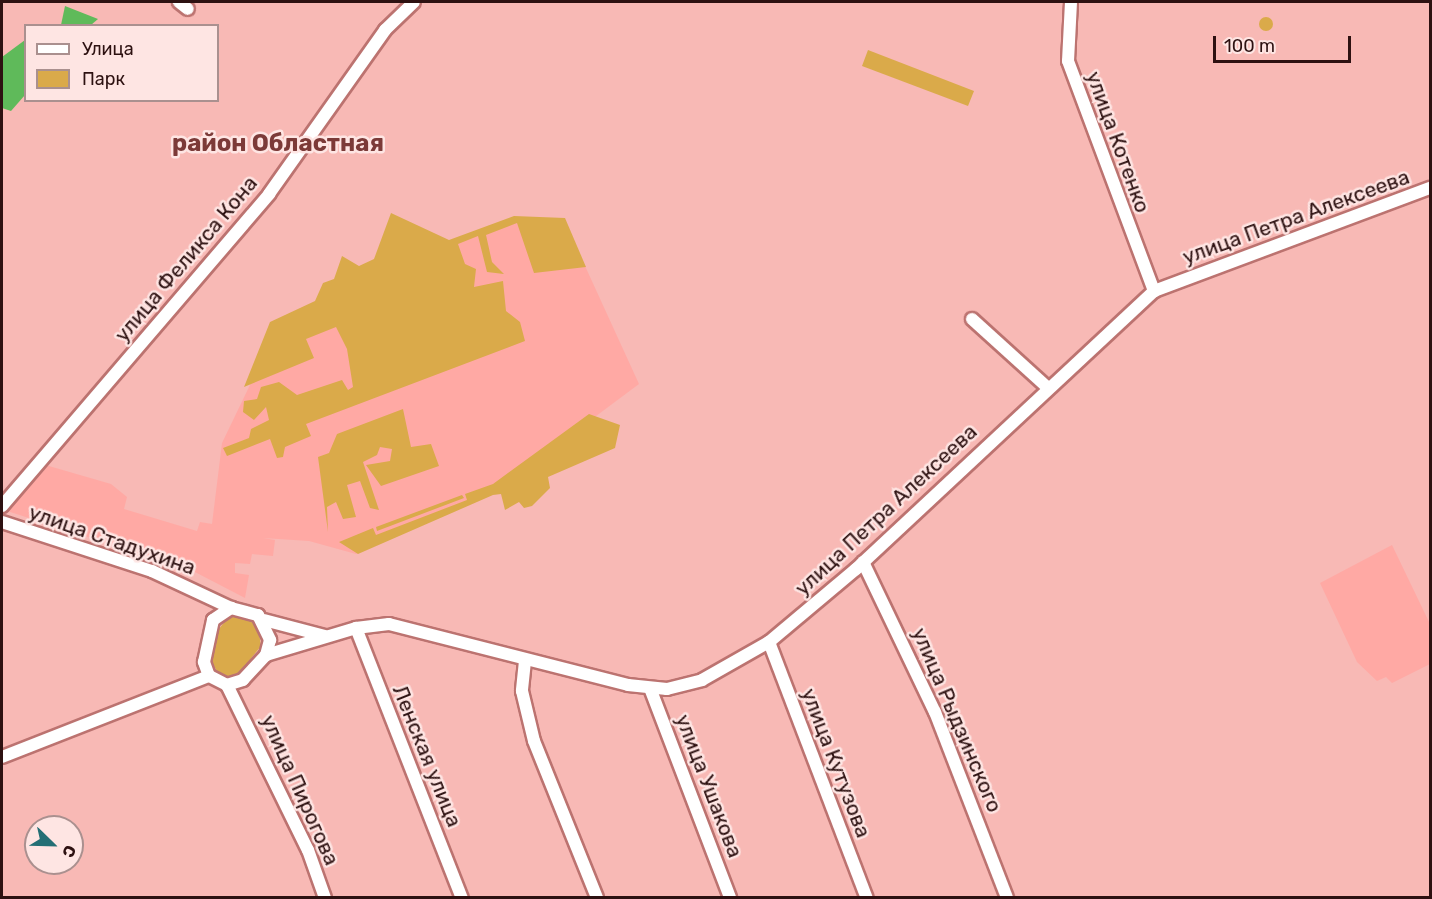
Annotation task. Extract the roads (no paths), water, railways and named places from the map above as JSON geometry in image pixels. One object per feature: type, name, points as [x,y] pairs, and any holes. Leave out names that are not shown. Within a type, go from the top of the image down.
[{"type":"street","name":"улица Феликса Кона","points":[[2,506],[269,194],[385,30],[414,2]]},
{"type":"street","name":"улица Котенко","points":[[1071,2],[1068,61],[1154,291]]},
{"type":"street","name":"улица Петра Алексеева","points":[[266,655],[356,628],[411,628],[525,660],[650,688],[702,680],[769,642],[863,562],[1047,387],[1154,291],[1431,188]]},
{"type":"street","points":[[972,319],[1047,387]]},
{"type":"street","name":"улица Стадухина","points":[[2,522],[152,571],[231,608]]},
{"type":"street","name":"улица Рыдзинского","points":[[863,562],[935,712],[1007,897]]},
{"type":"street","name":"улица Стадухина","points":[[209,597],[213,620]]},
{"type":"street","points":[[2,757],[208,676],[226,685],[243,680],[266,655],[270,640],[264,620],[243,608],[231,608],[213,620],[204,655],[208,676]]},
{"type":"street","name":"улица Петра Алексеева","points":[[264,620],[326,636]]},
{"type":"street","name":"Ленская улица","points":[[356,628],[462,897]]},
{"type":"street","name":"улица Кутузова","points":[[769,642],[867,897]]},
{"type":"street","points":[[525,660],[522,691],[534,741],[597,897]]},
{"type":"street","name":"улица Пирогова","points":[[237,699],[243,680]]},
{"type":"street","name":"улица Пирогова","points":[[226,685],[237,699],[325,897]]},
{"type":"street","name":"улица Ушакова","points":[[650,688],[730,897]]},
{"type":"district","name":"район Областная","points":[[278,144]]}]
